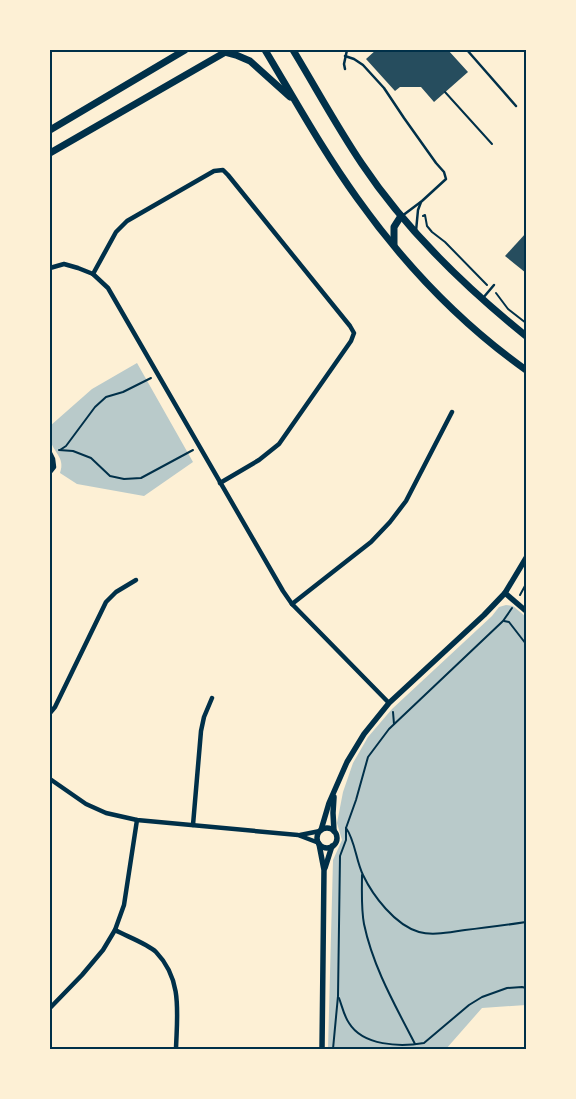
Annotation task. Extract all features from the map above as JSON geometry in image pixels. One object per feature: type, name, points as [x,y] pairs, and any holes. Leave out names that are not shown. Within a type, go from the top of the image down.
[{"type":"main road","points":[[50,130],[185,50]]},
{"type":"main road","points":[[265,50],[334,165],[394,246],[452,309],[492,344],[526,370]]},
{"type":"main road","points":[[50,153],[227,51],[250,61],[297,104]]},
{"type":"main road","points":[[295,51],[362,164],[401,216],[460,279],[526,336]]},
{"type":"main road","points":[[394,246],[394,227],[401,216]]},
{"type":"street","points":[[94,274],[116,232],[127,221],[214,171],[222,170],[350,326],[354,334],[351,341],[279,444],[259,460],[220,483]]},
{"type":"street","points":[[50,268],[64,264],[78,268],[94,274],[108,288],[283,591],[292,604],[389,703]]},
{"type":"street","points":[[292,604],[371,542],[390,522],[406,501],[452,412]]},
{"type":"street","points":[[50,453],[54,467],[50,472]]},
{"type":"street","points":[[322,1049],[324,870],[317,837],[329,803],[347,762],[364,734],[389,703],[484,615],[505,593],[526,558]]},
{"type":"street","points":[[50,713],[55,707],[106,602],[116,592],[136,580]]},
{"type":"street","points":[[505,593],[526,611]]},
{"type":"street","points":[[192,825],[201,732],[204,717],[212,698]]},
{"type":"street","points":[[50,779],[86,804],[106,813],[137,820],[298,835],[327,848],[332,846]]},
{"type":"street","points":[[324,870],[336,839],[333,813],[334,793]]},
{"type":"street","points":[[50,1008],[103,950],[115,930],[124,905],[137,820]]},
{"type":"street","points":[[298,835],[325,828],[334,831]]},
{"type":"street","points":[[115,930],[156,951],[168,969],[177,994],[176,1049]]},
{"type":"lane","points":[[345,70],[344,64],[347,50]]},
{"type":"lane","points":[[467,50],[516,106]]},
{"type":"lane","points":[[345,56],[363,65],[384,88],[444,172],[446,179],[422,201],[401,216]]},
{"type":"lane","points":[[416,234],[418,210],[422,201]]},
{"type":"lane","points":[[482,299],[494,285]]},
{"type":"path","points":[[445,92],[492,144]]},
{"type":"path","points":[[417,219],[425,215],[427,226],[432,232],[445,242],[491,288],[508,309],[526,323]]},
{"type":"path","points":[[158,375],[124,392],[106,397],[95,407],[66,446],[59,450],[74,451],[91,458],[110,476],[124,479],[141,478],[199,446]]},
{"type":"path","points":[[333,1049],[338,996],[340,856],[346,840],[346,828],[368,757],[389,729],[503,621],[526,584]]},
{"type":"path","points":[[503,621],[509,622],[526,644]]},
{"type":"path","points":[[389,703],[392,709],[394,724]]},
{"type":"path","points":[[346,828],[350,833],[362,874],[375,896],[384,908],[403,924],[416,931],[445,933],[526,922]]},
{"type":"path","points":[[362,874],[361,896],[364,922],[372,952],[386,989],[415,1045]]},
{"type":"path","points":[[338,996],[348,1023],[358,1034],[368,1040],[415,1045],[424,1043],[469,1005],[482,997],[507,988],[526,988]]},
{"type":"shaded area","points":[[137,363],[193,462],[144,496],[77,484],[60,473],[61,463],[51,443],[50,426],[92,389]]},
{"type":"shaded area","points":[[513,606],[526,617],[526,1005],[482,1008],[446,1049],[328,1049],[333,860],[342,840],[337,823],[343,792],[353,763],[368,737],[392,709],[492,616],[499,607]]},
{"type":"building","points":[[376,50],[448,50],[468,72],[434,102],[421,87],[400,87],[395,91],[366,59]]},
{"type":"building","points":[[526,233],[526,273],[505,256]]}]
